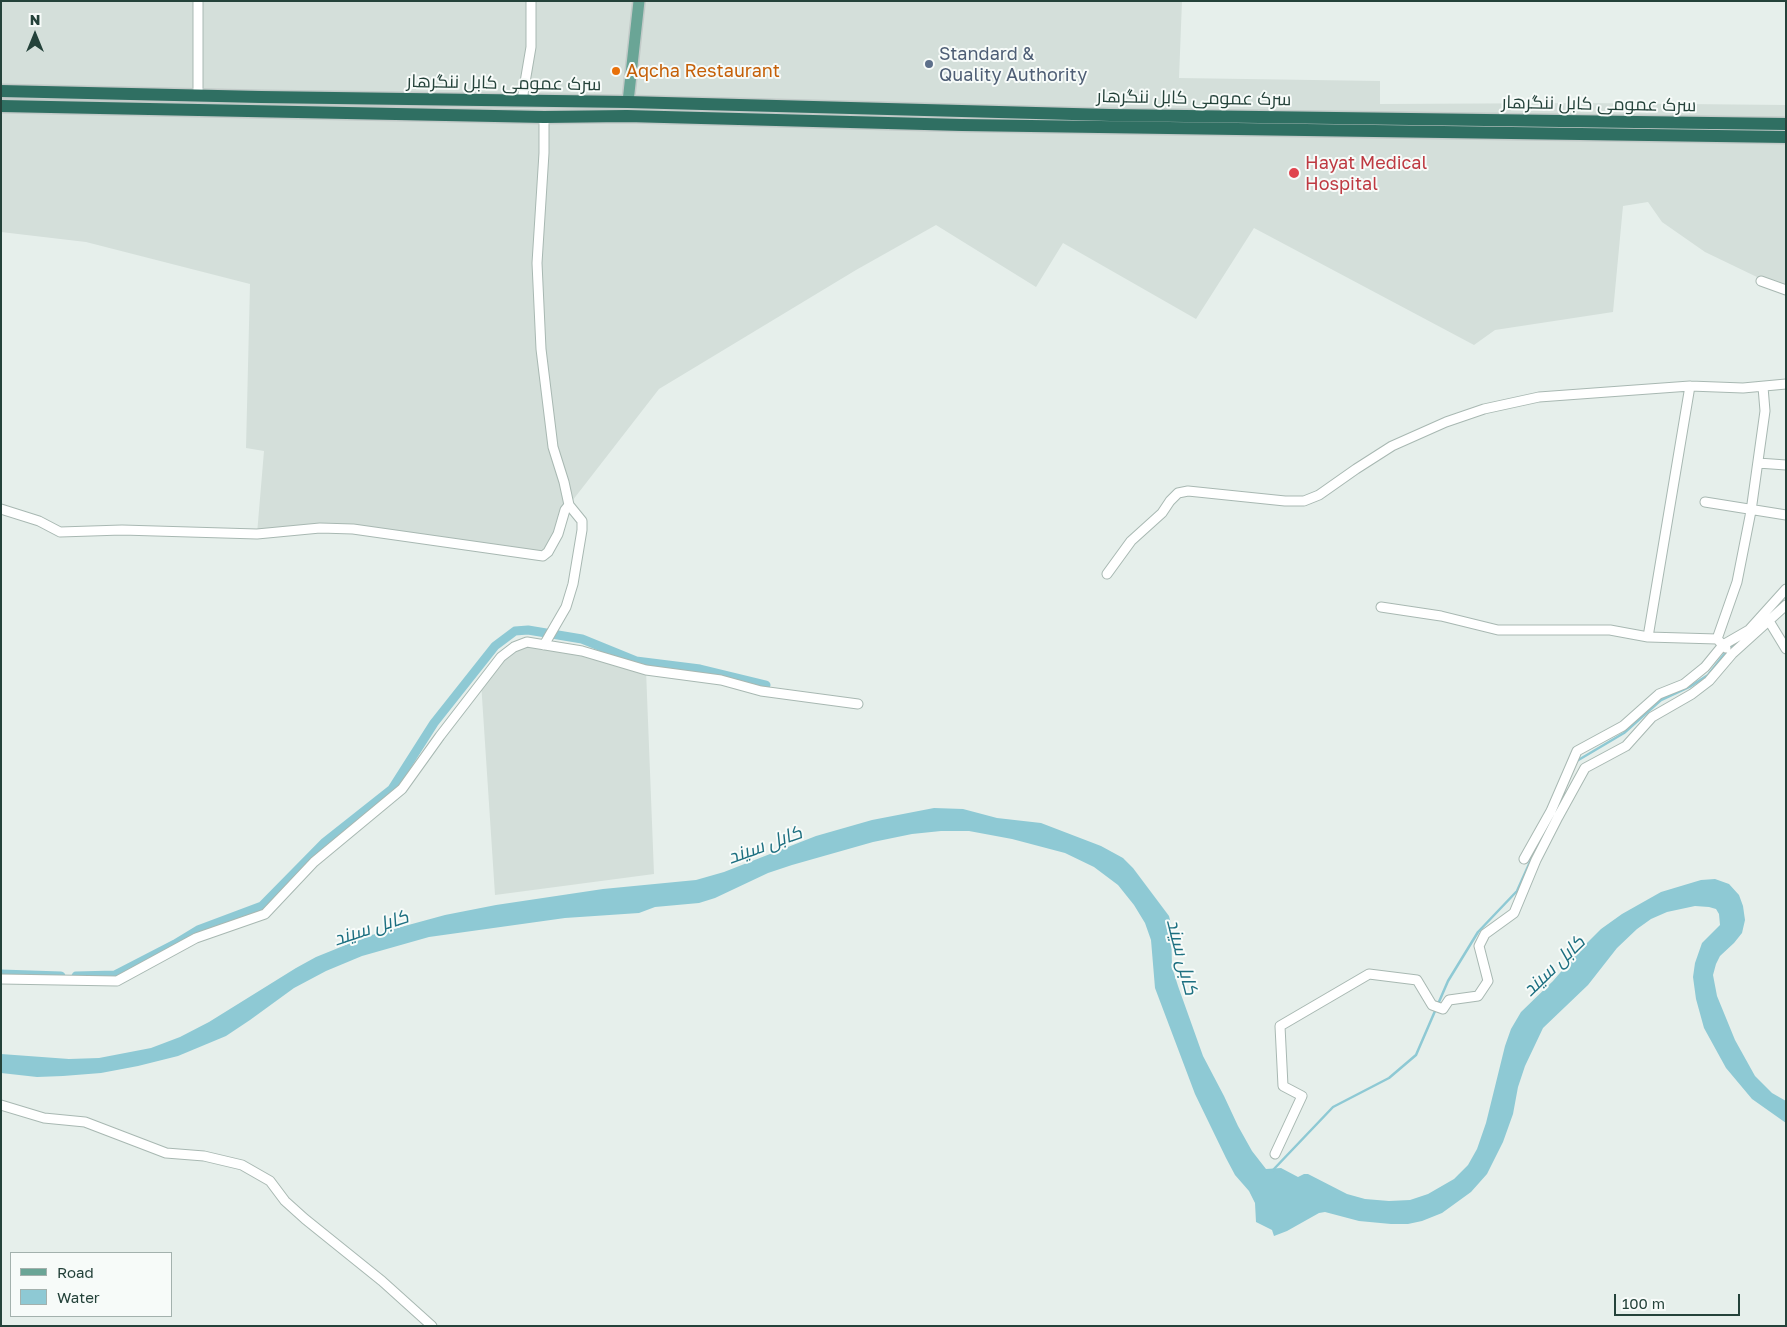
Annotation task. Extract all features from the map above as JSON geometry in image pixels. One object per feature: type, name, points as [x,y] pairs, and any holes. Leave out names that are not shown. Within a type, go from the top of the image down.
[{"type":"highway","name":"سرک عمومی کابل ننگرهار","points":[[1,91],[198,96],[628,102],[1110,115],[1205,122]]},
{"type":"highway","points":[[327,98],[327,113]]},
{"type":"highway","name":"سرک عمومی کابل ننگرهار","points":[[1,106],[544,117],[627,116],[962,125],[1205,122],[1783,130]]},
{"type":"main road","points":[[628,102],[639,1]]},
{"type":"street","points":[[198,1],[198,96]]},
{"type":"street","points":[[522,100],[531,47],[531,1]]},
{"type":"street","points":[[544,117],[544,153],[537,263],[541,348],[553,447],[569,506],[582,521],[573,584],[566,607],[544,645]]},
{"type":"street","points":[[1761,281],[1786,290]]},
{"type":"street","points":[[1107,574],[1131,541],[1162,513],[1178,493],[1188,490],[1285,501],[1304,501],[1319,495],[1392,446],[1446,422],[1484,409],[1539,397],[1690,386],[1743,388],[1786,384]]},
{"type":"street","points":[[1648,637],[1690,386]]},
{"type":"street","points":[[1524,859],[1551,811],[1577,751],[1623,726],[1658,694],[1684,684],[1705,668],[1720,642],[1736,582],[1752,508],[1765,411],[1763,387]]},
{"type":"street","points":[[1758,463],[1786,465]]},
{"type":"street","points":[[1705,502],[1752,508],[1786,515]]},
{"type":"street","points":[[1,509],[39,521],[60,532],[122,530],[257,534],[320,528],[352,529],[543,556],[548,552],[558,534],[565,510],[569,506]]},
{"type":"street","points":[[1382,607],[1441,616],[1498,630],[1610,630],[1648,637],[1720,642],[1749,630],[1786,589]]},
{"type":"street","points":[[1275,1154],[1302,1096],[1283,1086],[1280,1026],[1370,974],[1417,980],[1432,1005],[1443,1009],[1450,1000],[1478,996],[1488,981],[1479,946],[1484,934],[1514,913],[1536,860],[1585,768],[1626,746],[1652,718],[1669,706],[1692,694],[1709,681],[1732,654],[1786,605]]},
{"type":"street","points":[[1769,622],[1786,649]]},
{"type":"street","points":[[1,979],[117,981],[196,938],[265,914],[314,862],[402,789],[501,657],[514,647],[527,642],[582,651],[646,670],[721,680],[760,692],[858,704]]},
{"type":"street","points":[[1720,642],[1732,654]]},
{"type":"street","points":[[1,1106],[44,1118],[85,1122],[166,1153],[204,1156],[242,1165],[270,1181],[285,1201],[305,1220],[382,1281],[432,1326]]},
{"type":"shaded area","points":[[1,1],[1182,1],[1179,78],[1380,81],[1380,104],[1585,103],[1786,105],[1786,288],[1759,278],[1705,252],[1662,222],[1648,202],[1623,206],[1613,312],[1495,330],[1474,345],[1254,228],[1196,319],[1063,243],[1036,287],[936,225],[856,270],[659,389],[569,505],[548,552],[353,529],[257,534],[264,451],[246,448],[250,284],[86,242],[1,232]]},
{"type":"shaded area","points":[[527,642],[646,670],[654,874],[495,895],[481,682],[501,657]]},
{"type":"water","points":[[934,808],[963,809],[997,818],[1041,823],[1101,846],[1123,858],[1133,868],[1169,916],[1171,924],[1172,967],[1203,1056],[1238,1126],[1252,1151],[1266,1169],[1281,1168],[1298,1177],[1308,1174],[1347,1194],[1365,1199],[1389,1201],[1410,1200],[1428,1194],[1454,1179],[1468,1165],[1477,1149],[1486,1123],[1505,1046],[1511,1029],[1521,1012],[1553,981],[1601,929],[1622,914],[1661,892],[1701,880],[1715,879],[1729,884],[1739,895],[1743,906],[1745,920],[1742,933],[1720,956],[1716,964],[1713,975],[1717,996],[1735,1040],[1755,1076],[1772,1093],[1786,1101],[1786,1123],[1752,1099],[1726,1068],[1704,1028],[1696,999],[1693,977],[1695,963],[1702,943],[1720,925],[1719,914],[1716,909],[1695,906],[1667,912],[1651,919],[1637,929],[1617,948],[1588,985],[1543,1028],[1525,1066],[1518,1087],[1513,1114],[1503,1142],[1487,1174],[1471,1192],[1442,1213],[1422,1221],[1408,1224],[1391,1224],[1359,1221],[1325,1212],[1319,1213],[1274,1236],[1272,1230],[1256,1222],[1255,1203],[1249,1191],[1235,1175],[1195,1094],[1155,988],[1151,940],[1145,923],[1134,905],[1118,885],[1094,867],[1065,853],[1012,839],[969,831],[912,834],[873,842],[768,873],[715,898],[699,903],[655,907],[639,913],[565,918],[429,937],[362,956],[326,971],[294,988],[226,1036],[178,1056],[101,1073],[37,1077],[1,1073],[1,1054],[69,1059],[99,1058],[151,1048],[180,1037],[209,1022],[316,957],[368,936],[445,915],[496,905],[603,889],[696,880],[724,872],[816,836],[872,820]]},
{"type":"waterway","points":[[76,976],[115,975],[198,930],[262,906],[325,842],[392,789],[434,723],[495,646],[515,631],[528,630],[582,639],[636,661],[700,669],[766,685]]},
{"type":"waterway","points":[[1575,762],[1624,733],[1661,700],[1691,686],[1708,675],[1726,652],[1739,640]]},
{"type":"waterway","points":[[1273,1170],[1333,1107],[1389,1078],[1416,1055],[1448,981],[1478,932],[1517,891],[1542,835]]},
{"type":"waterway","points":[[1,974],[61,976]]},
{"type":"place","name":"Standard & Quality Authority","points":[[929,64]]},
{"type":"place","name":"Aqcha Restaurant","points":[[616,71]]},
{"type":"place","name":"Hayat Medical Hospital","points":[[1294,173]]},
{"type":"water label","name":"کابل سيند","points":[[765,845]]},
{"type":"water label","name":"کابل سيند","points":[[371,928]]},
{"type":"water label","name":"کابل سيند","points":[[1182,957]]},
{"type":"water label","name":"کابل سيند","points":[[1554,966]]}]
